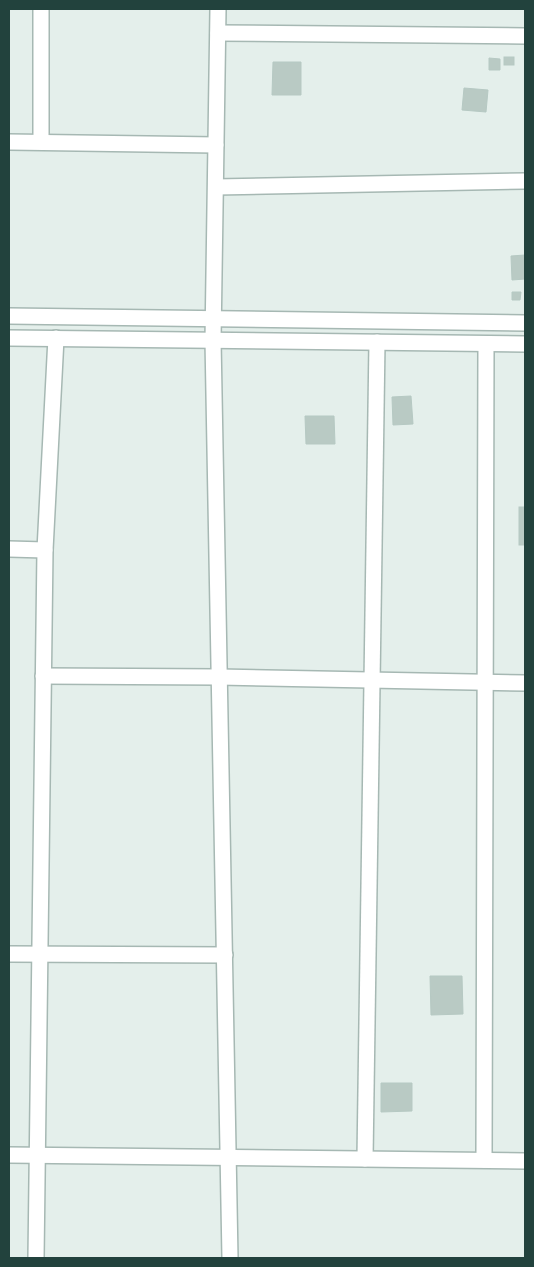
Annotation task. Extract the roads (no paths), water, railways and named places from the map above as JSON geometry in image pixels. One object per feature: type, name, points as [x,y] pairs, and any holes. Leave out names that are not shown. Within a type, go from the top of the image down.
[{"type":"street","points":[[41,9],[41,142]]},
{"type":"street","points":[[218,9],[214,340],[230,1258]]},
{"type":"street","points":[[218,33],[525,36]]},
{"type":"street","points":[[9,142],[216,145]]},
{"type":"street","points":[[216,187],[525,181]]},
{"type":"street","points":[[9,316],[525,323]]},
{"type":"street","points":[[9,338],[525,344]]},
{"type":"street","points":[[36,1258],[45,550],[56,338]]},
{"type":"street","points":[[364,1159],[377,342]]},
{"type":"street","points":[[484,1160],[486,344]]},
{"type":"street","points":[[9,549],[45,550]]},
{"type":"street","points":[[43,676],[219,677],[525,683]]},
{"type":"street","points":[[9,954],[225,955]]},
{"type":"street","points":[[9,1155],[525,1161]]}]
